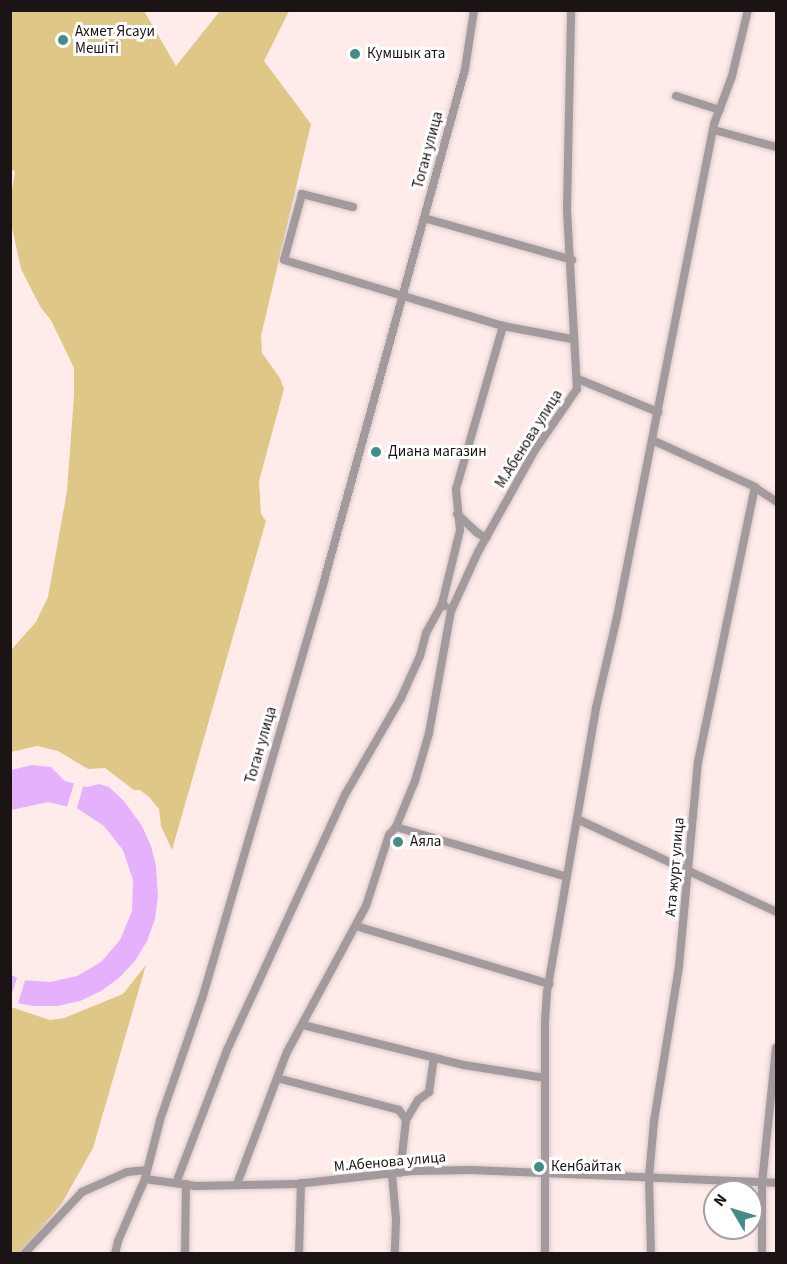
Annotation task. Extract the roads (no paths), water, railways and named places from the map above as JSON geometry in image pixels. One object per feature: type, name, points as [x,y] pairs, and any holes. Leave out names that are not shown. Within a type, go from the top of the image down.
[{"type":"street","name":"Тоган улица","points":[[116,1254],[118,1241],[146,1175],[160,1120],[202,999],[324,581],[465,69],[474,10]]},
{"type":"street","name":"М.Абенова улица","points":[[237,1184],[277,1078],[356,926],[379,870],[389,835],[396,827],[415,781],[429,733],[451,611],[486,537],[550,426],[577,389],[578,379],[572,339],[572,260],[567,208],[571,10]]},
{"type":"street","points":[[546,1254],[545,1021],[549,984],[596,708],[714,130],[732,76],[748,10]]},
{"type":"street","points":[[676,96],[720,110]]},
{"type":"street","points":[[714,130],[777,147]]},
{"type":"street","points":[[353,207],[302,194],[284,260],[503,326],[572,339]]},
{"type":"street","points":[[424,218],[572,260]]},
{"type":"street","points":[[185,1254],[181,1184],[204,1105],[236,1030],[346,793],[401,698],[420,656],[426,633],[442,604],[460,530],[456,489],[503,326]]},
{"type":"street","points":[[578,379],[658,412]]},
{"type":"street","points":[[652,440],[755,487],[777,501]]},
{"type":"street","name":"Ата журт улица","points":[[651,1254],[649,1177],[654,1121],[679,966],[698,762],[755,487]]},
{"type":"street","points":[[457,513],[476,532],[486,537]]},
{"type":"street","points":[[442,604],[451,611]]},
{"type":"street","points":[[577,819],[777,912]]},
{"type":"street","points":[[396,827],[567,877]]},
{"type":"street","points":[[356,926],[549,984]]},
{"type":"street","points":[[303,1025],[464,1065],[545,1078]]},
{"type":"street","points":[[762,1180],[777,1048]]},
{"type":"street","points":[[395,1254],[396,1173],[406,1120],[418,1100],[429,1092],[434,1057]]},
{"type":"street","points":[[277,1078],[399,1110],[406,1120]]},
{"type":"street","name":"М.Абенова улица","points":[[24,1254],[82,1192],[127,1172],[181,1184],[302,1184],[396,1173],[471,1170],[706,1180]]},
{"type":"street","points":[[299,1254],[302,1184]]},
{"type":"place","name":"Ахмет Ясауи Мешіті","points":[[63,40]]},
{"type":"place","name":"Кумшык ата","points":[[355,54]]},
{"type":"place","name":"Диана магазин","points":[[376,452]]},
{"type":"place","name":"Аяла","points":[[398,842]]},
{"type":"place","name":"Кенбайтак","points":[[539,1167]]}]
